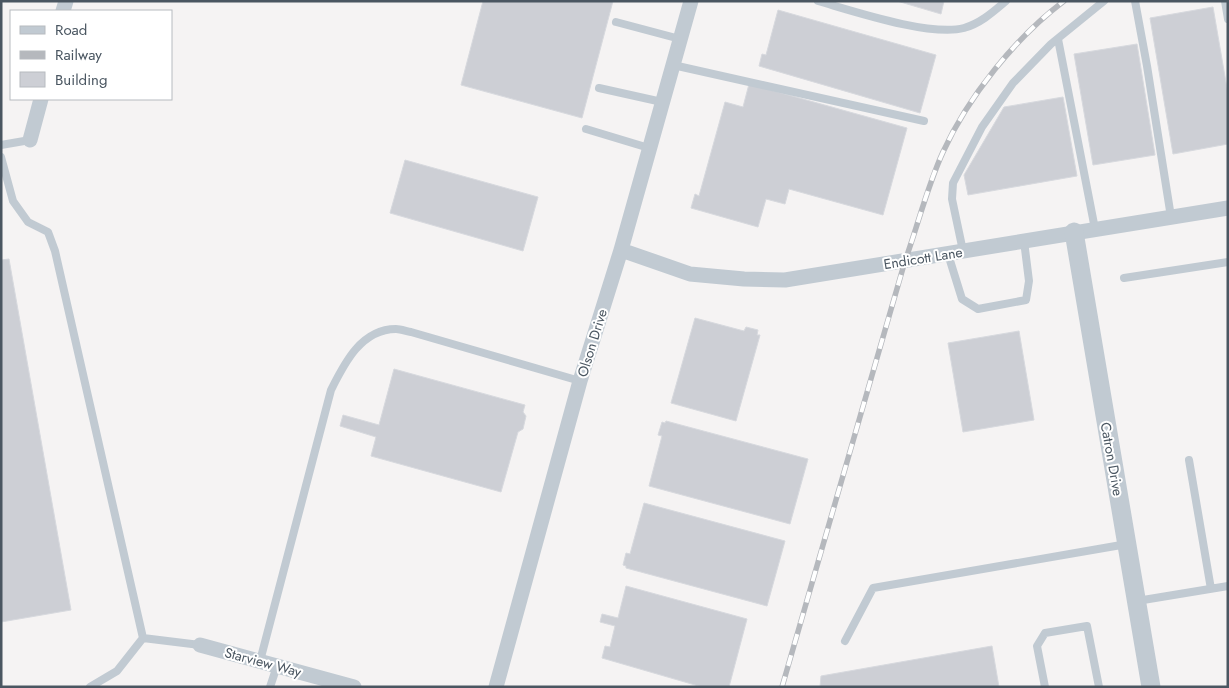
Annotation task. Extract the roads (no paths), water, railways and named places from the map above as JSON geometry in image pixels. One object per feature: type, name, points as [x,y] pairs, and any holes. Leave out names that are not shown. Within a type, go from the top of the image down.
[{"type":"street","name":"Olson Drive","points":[[496,687],[580,381],[621,250],[691,1]]},
{"type":"street","points":[[30,140],[41,100]]},
{"type":"street","name":"Endicott Lane","points":[[621,250],[690,274],[752,280],[786,280],[1094,228],[1228,208]]},
{"type":"street","name":"Catron Drive","points":[[1074,232],[1151,687]]},
{"type":"street","name":"Starview Way","points":[[200,645],[354,687]]},
{"type":"lane","points":[[818,1],[903,24],[939,29],[963,28],[986,19],[1006,1]]},
{"type":"lane","points":[[1024,240],[1029,281],[1026,300],[978,309],[962,300],[956,252],[952,199],[953,183],[982,127],[1013,83],[1058,39],[1104,1]]},
{"type":"lane","points":[[1135,1],[1171,217]]},
{"type":"lane","points":[[1225,1],[1228,19]]},
{"type":"lane","points":[[616,22],[680,39]]},
{"type":"lane","points":[[1058,39],[1094,228]]},
{"type":"lane","points":[[673,64],[924,121]]},
{"type":"lane","points":[[599,88],[662,102]]},
{"type":"lane","points":[[586,129],[649,148]]},
{"type":"lane","points":[[1,145],[30,140]]},
{"type":"lane","points":[[1,158],[13,201],[28,222],[48,232],[55,251],[143,638]]},
{"type":"lane","points":[[1124,278],[1228,262]]},
{"type":"lane","points":[[260,662],[331,390],[346,360],[362,342],[378,332],[395,329],[580,381]]},
{"type":"lane","points":[[1190,460],[1211,589]]},
{"type":"lane","points":[[845,640],[873,588],[1127,544]]},
{"type":"lane","points":[[1137,601],[1228,586]]},
{"type":"lane","points":[[1045,687],[1037,646],[1045,633],[1087,626],[1099,687]]},
{"type":"lane","points":[[143,638],[200,645]]},
{"type":"lane","points":[[90,687],[117,672],[143,638]]},
{"type":"lane","points":[[270,687],[277,666]]},
{"type":"railway","points":[[782,687],[905,261],[937,165],[953,131],[994,70],[1028,32],[1064,1]]}]
